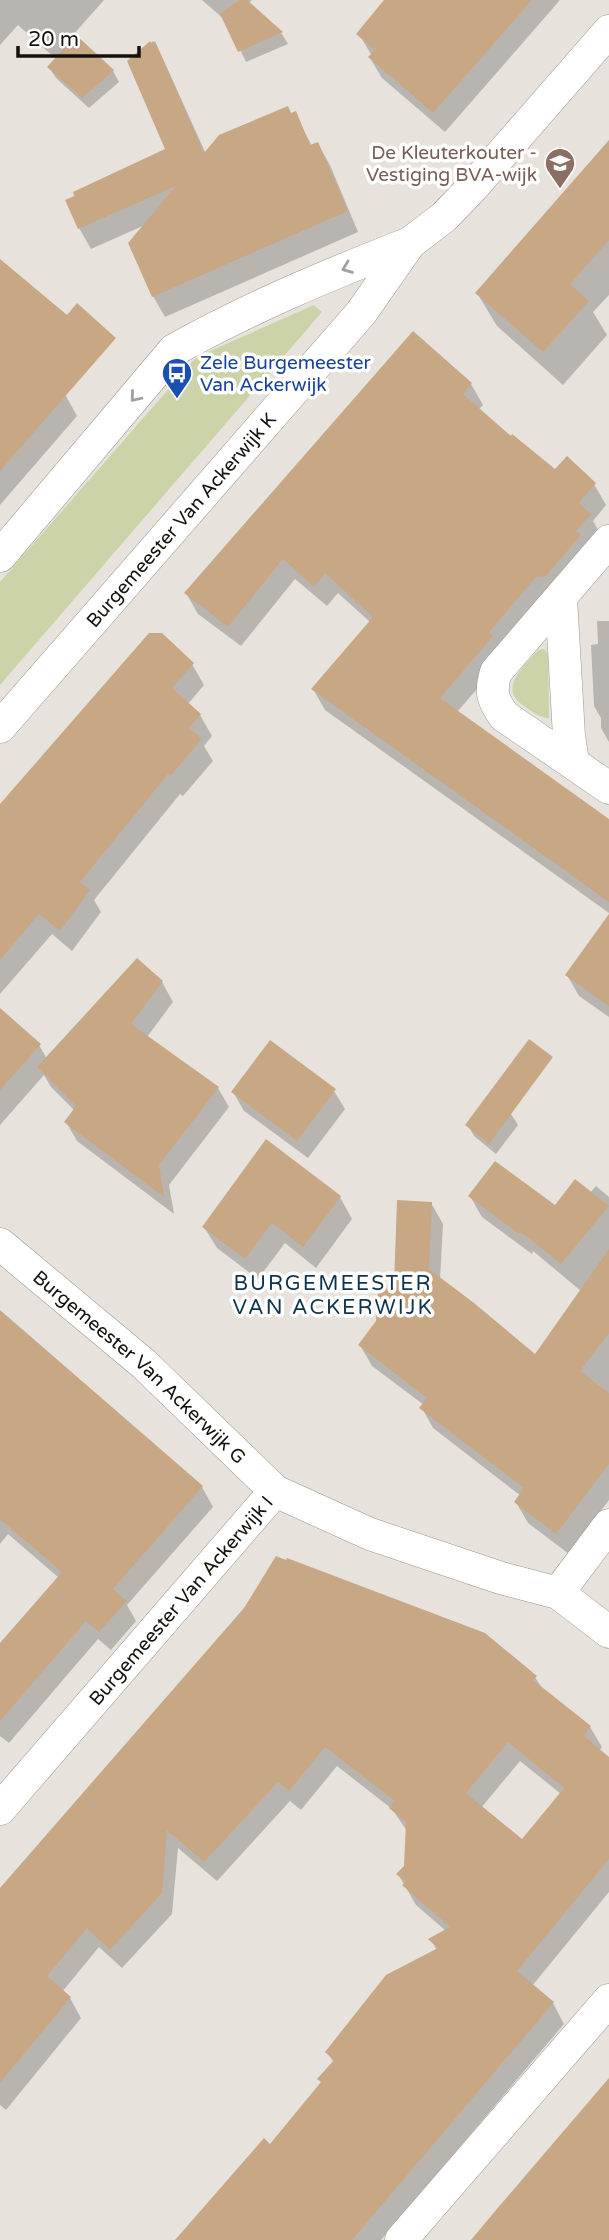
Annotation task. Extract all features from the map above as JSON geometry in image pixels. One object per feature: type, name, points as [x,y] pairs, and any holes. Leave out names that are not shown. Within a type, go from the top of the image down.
[{"type":"street","name":"Burgemeester Van Ackerwijk K","points":[[0,556],[174,350],[311,282],[410,243],[444,217],[472,188],[609,31]]},
{"type":"street","name":"Burgemeester Van Ackerwijk K","points":[[0,727],[361,313],[410,243]]},
{"type":"street","points":[[609,541],[496,672],[492,686],[494,702],[504,716],[609,788]]},
{"type":"street","points":[[561,598],[573,762]]},
{"type":"street","name":"Burgemeester Van Ackerwijk G","points":[[0,1244],[144,1364],[275,1491]]},
{"type":"street","name":"Burgemeester Van Ackerwijk I","points":[[6,1791],[275,1491],[370,1534],[501,1578],[558,1593]]},
{"type":"street","points":[[609,1525],[558,1593],[609,1632]]},
{"type":"street","points":[[401,2240],[609,2000]]},
{"type":"green space","points":[[314,305],[322,312],[0,685],[0,582],[193,361]]},
{"type":"green space","points":[[544,649],[548,654],[549,718],[539,716],[524,706],[513,692],[513,685],[520,670],[538,650]]},
{"type":"building","points":[[239,0],[247,0],[283,32],[238,52],[220,14]]},
{"type":"building","points":[[384,0],[532,0],[433,113],[368,57],[375,50],[356,34]]},
{"type":"building","points":[[76,35],[114,70],[82,98],[47,67]]},
{"type":"building","points":[[150,41],[151,44],[155,41],[204,153],[219,135],[288,106],[291,113],[296,111],[310,145],[318,142],[348,211],[152,297],[128,243],[176,186],[78,229],[65,200],[74,196],[73,192],[165,149],[127,61]]},
{"type":"building","points":[[609,140],[609,240],[570,284],[589,301],[543,352],[475,293]]},
{"type":"building","points":[[0,259],[67,315],[77,303],[116,338],[0,471]]},
{"type":"building","points":[[413,331],[472,383],[463,394],[511,436],[512,434],[555,469],[567,456],[596,483],[579,503],[591,514],[576,531],[581,535],[545,577],[536,577],[489,632],[493,636],[440,698],[609,819],[609,902],[311,689],[373,617],[325,573],[314,587],[283,559],[228,627],[184,593]]},
{"type":"building","points":[[149,633],[162,633],[194,663],[172,688],[201,714],[189,728],[202,739],[170,776],[168,774],[80,882],[90,890],[60,931],[39,914],[0,960],[0,804]]},
{"type":"building","points":[[609,914],[609,1006],[565,975]]},
{"type":"building","points":[[137,958],[163,981],[131,1024],[219,1087],[159,1165],[164,1197],[64,1122],[76,1106],[37,1067]]},
{"type":"building","points":[[0,1008],[41,1044],[0,1090]]},
{"type":"building","points":[[529,1039],[553,1057],[489,1144],[465,1125]]},
{"type":"building","points":[[270,1040],[336,1089],[297,1141],[231,1092]]},
{"type":"building","points":[[266,1139],[341,1196],[303,1247],[272,1223],[245,1259],[202,1227]]},
{"type":"building","points":[[495,1161],[555,1205],[575,1179],[609,1206],[561,1264],[521,1232],[519,1234],[468,1196]]},
{"type":"building","points":[[397,1200],[432,1202],[429,1269],[535,1354],[609,1249],[609,1333],[580,1371],[609,1393],[609,1464],[556,1534],[514,1502],[524,1488],[419,1408],[427,1398],[358,1345],[376,1321],[378,1284],[394,1285]]},
{"type":"building","points":[[0,1310],[203,1486],[113,1589],[127,1601],[99,1632],[86,1621],[0,1721],[0,1643],[62,1572],[0,1519]]},
{"type":"building","points":[[276,1556],[485,1633],[537,1676],[533,1680],[591,1726],[584,1736],[609,1757],[609,1859],[517,1971],[554,2002],[352,2240],[175,2240],[264,2138],[270,2144],[321,2082],[317,2079],[334,2060],[325,2052],[386,1975],[438,1948],[428,1939],[450,1927],[402,1885],[406,1882],[396,1874],[404,1866],[406,1822],[389,1808],[395,1801],[325,1747],[289,1791],[278,1782],[204,1862],[167,1830],[162,1893],[110,1950],[87,1928],[47,1976],[71,1997],[0,2083],[0,1888],[244,1608]],"holes":[[[508,1742],[564,1788],[522,1839],[466,1793]]]},
{"type":"building","points":[[609,2078],[609,2240],[471,2240],[496,2210]]},
{"type":"place","name":"De Kleuterkouter - Vestiging BVA-wijk","points":[[560,190]]},
{"type":"place","name":"Zele Burgemeester Van Ackerwijk","points":[[177,400]]},
{"type":"district","name":"BURGEMEESTER VAN ACKERWIJK","points":[[333,1295]]}]
